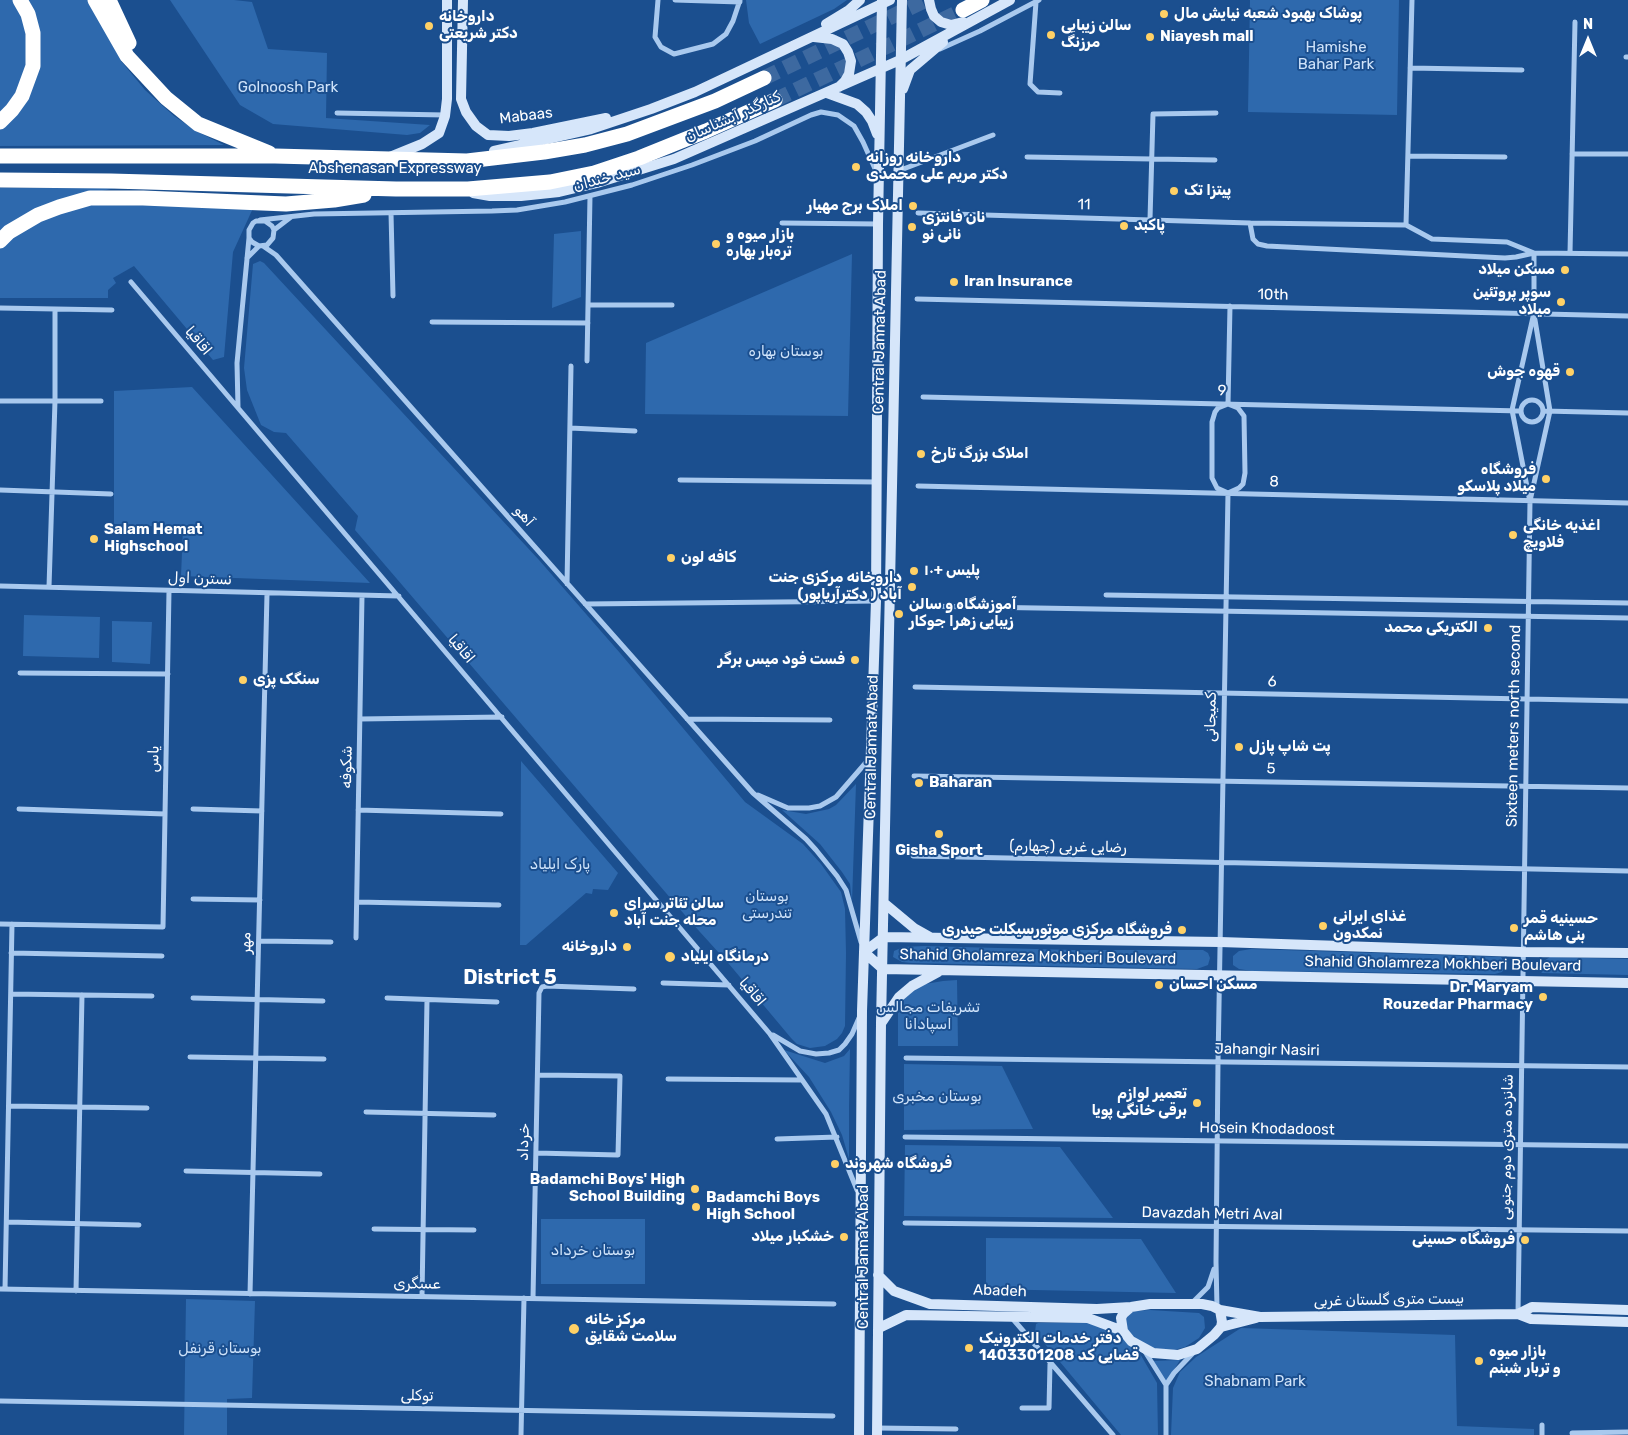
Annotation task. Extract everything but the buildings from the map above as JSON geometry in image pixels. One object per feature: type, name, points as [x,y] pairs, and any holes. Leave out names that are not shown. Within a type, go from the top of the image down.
[{"type":"highway","points":[[0,122],[22,96],[34,66],[34,33],[28,14],[20,0]]},
{"type":"highway","points":[[95,0],[127,56],[166,98],[198,124],[275,156]]},
{"type":"highway","points":[[109,0],[142,74]]},
{"type":"highway","points":[[969,17],[982,0]]},
{"type":"highway","name":"Abshenasan Expressway","points":[[0,156],[275,156],[467,161],[544,152],[585,145],[628,134],[715,101],[764,78]]},
{"type":"highway","name":"Abshenasan Expressway","points":[[0,180],[111,181],[396,189],[468,189],[550,182],[594,173],[639,158],[706,132],[775,100]]},
{"type":"highway","points":[[0,241],[9,232],[38,216],[59,206],[90,198],[142,198],[286,204],[334,200],[396,189]]},
{"type":"main road","points":[[384,159],[422,144],[439,133],[446,116],[448,0]]},
{"type":"main road","name":"Mabaas","points":[[463,0],[461,99],[466,112],[476,126],[488,135],[509,136],[533,133],[651,109]]},
{"type":"main road","points":[[784,50],[833,21],[860,0]]},
{"type":"main road","name":"Central Jannat Abad","points":[[877,1432],[881,1023],[902,0]]},
{"type":"main road","points":[[929,0],[930,10],[941,22],[951,25],[969,17]]},
{"type":"main road","name":"کنارگذر آبشناسان","points":[[449,189],[490,196],[521,196],[559,192],[597,183],[674,160],[900,60],[969,17],[1010,0]]},
{"type":"main road","points":[[447,161],[591,129],[651,109],[695,92],[885,1]]},
{"type":"main road","name":"Central Jannat Abad","points":[[859,1435],[862,1011],[876,601],[880,69],[885,1]]},
{"type":"main road","points":[[898,137],[905,79],[910,70],[969,17]]},
{"type":"main road","points":[[812,37],[832,39],[843,44],[851,61],[849,74],[845,81],[832,91],[857,104],[866,112],[872,121],[879,139]]},
{"type":"main road","points":[[877,336],[895,336]]},
{"type":"main road","points":[[884,903],[914,928],[933,938]]},
{"type":"main road","name":"Shahid Gholamreza Mokhberi Boulevard","points":[[1628,953],[1522,952],[1220,942],[884,937],[864,952],[883,969],[1628,982]]},
{"type":"main road","points":[[881,1023],[899,997],[922,979],[942,970]]},
{"type":"main road","name":"Abadeh","points":[[878,1274],[894,1291],[930,1304],[1097,1309],[1130,1308],[1150,1304],[1202,1304],[1260,1317]]},
{"type":"main road","points":[[915,1299],[915,1315]]},
{"type":"main road","name":"بیست متری گلستان غربی","points":[[1518,1314],[1532,1307],[1628,1310]]},
{"type":"main road","points":[[1130,1308],[1121,1318],[1123,1331],[1131,1341],[1142,1348],[1166,1355],[1185,1354],[1197,1349],[1208,1341],[1220,1327],[1222,1318],[1218,1309]]},
{"type":"main road","name":"بیست متری گلستان غربی","points":[[1260,1317],[1518,1314],[1531,1318],[1628,1322]]},
{"type":"main road","name":"Abadeh","points":[[878,1328],[906,1315],[915,1315],[1088,1318],[1123,1331]]},
{"type":"main road","points":[[1220,1327],[1260,1317]]},
{"type":"street","points":[[658,0],[655,37],[662,47],[674,54],[713,44],[726,34],[740,1],[675,0]]},
{"type":"street","points":[[1412,0],[1406,225],[1426,237],[1440,240],[1507,242],[1534,253]]},
{"type":"street","points":[[926,56],[980,31],[1037,1]]},
{"type":"street","points":[[1037,1],[1030,84],[1038,92],[1060,93]]},
{"type":"street","points":[[1570,253],[1575,22]]},
{"type":"street","points":[[1410,68],[1522,70]]},
{"type":"street","name":"سید خندان","points":[[260,220],[314,214],[518,210],[565,202],[632,185],[692,165],[821,112],[838,115],[854,126],[879,178]]},
{"type":"street","points":[[337,113],[446,116]]},
{"type":"street","points":[[1150,219],[1153,114],[1216,113]]},
{"type":"street","points":[[898,171],[993,135]]},
{"type":"street","points":[[1572,154],[1628,154]]},
{"type":"street","points":[[1408,156],[1505,157]]},
{"type":"street","points":[[1026,157],[1215,160]]},
{"type":"street","points":[[587,361],[590,196]]},
{"type":"street","points":[[392,213],[393,296]]},
{"type":"street","name":"11","points":[[918,213],[1250,223],[1406,225]]},
{"type":"street","points":[[276,255],[273,245],[274,230],[293,216]]},
{"type":"street","points":[[238,408],[237,363],[249,238],[248,230],[256,221],[260,220],[268,223],[274,230]]},
{"type":"street","points":[[782,223],[878,224]]},
{"type":"street","points":[[1250,223],[1253,239],[1258,244],[1267,246],[1505,258],[1534,253],[1628,254]]},
{"type":"street","points":[[249,238],[261,246]]},
{"type":"street","points":[[247,258],[261,246],[271,242],[273,238]]},
{"type":"street","name":"آهو","points":[[261,246],[276,255],[752,793],[806,839],[837,876],[846,890],[864,952]]},
{"type":"street","name":"Sixteen meters north second","points":[[1522,952],[1530,501],[1550,411],[1534,314],[1534,253]]},
{"type":"street","name":"اقاقیا","points":[[131,282],[770,1034]]},
{"type":"street","name":"10th","points":[[917,299],[1628,316]]},
{"type":"street","points":[[588,305],[672,305]]},
{"type":"street","points":[[1228,404],[1230,306]]},
{"type":"street","points":[[0,308],[112,310]]},
{"type":"street","points":[[49,588],[55,401],[55,309]]},
{"type":"street","name":"Sixteen meters north second","points":[[1530,501],[1512,410],[1534,314]]},
{"type":"street","points":[[432,322],[588,323]]},
{"type":"street","points":[[567,584],[571,366]]},
{"type":"street","name":"9","points":[[923,398],[1521,411]]},
{"type":"street","points":[[0,400],[101,402]]},
{"type":"street","points":[[1534,400],[1541,404],[1544,411],[1542,417],[1532,422],[1523,417],[1521,411],[1524,404],[1534,400]]},
{"type":"street","points":[[1228,404],[1238,408],[1244,416],[1245,473],[1239,488],[1228,493],[1217,488],[1212,478],[1212,422],[1218,408],[1228,404]]},
{"type":"street","points":[[1544,411],[1628,413]]},
{"type":"street","points":[[570,428],[635,431]]},
{"type":"street","points":[[680,480],[877,482]]},
{"type":"street","name":"8","points":[[918,486],[1628,503]]},
{"type":"street","points":[[0,490],[111,494]]},
{"type":"street","name":"کمیجانی","points":[[1218,1309],[1216,1226],[1219,975],[1228,493]]},
{"type":"street","name":"نسترن اول","points":[[0,586],[399,596]]},
{"type":"street","name":"یاس","points":[[12,924],[163,927],[169,591]]},
{"type":"street","name":"مهر","points":[[250,1294],[268,594]]},
{"type":"street","points":[[1106,595],[1628,603]]},
{"type":"street","name":"شکوفه","points":[[356,938],[362,596]]},
{"type":"street","points":[[585,604],[876,601]]},
{"type":"street","points":[[919,606],[1226,613],[1628,618]]},
{"type":"street","points":[[20,673],[168,674]]},
{"type":"street","name":"6","points":[[915,687],[1628,701]]},
{"type":"street","points":[[360,719],[502,718]]},
{"type":"street","points":[[687,719],[830,720]]},
{"type":"street","points":[[752,793],[788,808],[820,806],[836,798],[871,757]]},
{"type":"street","name":"5","points":[[914,776],[1628,788]]},
{"type":"street","points":[[19,809],[165,814]]},
{"type":"street","points":[[192,809],[262,811]]},
{"type":"street","points":[[358,810],[501,814]]},
{"type":"street","name":"رضایی غربی (چهارم)","points":[[913,856],[1628,871]]},
{"type":"street","points":[[192,899],[260,900]]},
{"type":"street","points":[[357,902],[499,905]]},
{"type":"street","points":[[0,924],[12,924],[7,1222],[3,1289]]},
{"type":"street","points":[[259,941],[331,942]]},
{"type":"street","name":"شانزده متری دوم جنوبی","points":[[1518,1314],[1522,952]]},
{"type":"street","points":[[11,953],[162,956]]},
{"type":"street","points":[[662,983],[729,985]]},
{"type":"street","name":"خرداد","points":[[533,1298],[539,993],[542,987],[547,986],[634,989]]},
{"type":"street","points":[[11,994],[152,996]]},
{"type":"street","points":[[76,1290],[82,995]]},
{"type":"street","points":[[193,998],[324,1001]]},
{"type":"street","points":[[387,998],[497,1002]]},
{"type":"street","points":[[422,1296],[427,1000]]},
{"type":"street","points":[[770,1034],[800,1051],[816,1054],[829,1053],[839,1050],[845,1044],[852,1034],[862,1011]]},
{"type":"street","points":[[770,1034],[826,1114],[862,1201]]},
{"type":"street","points":[[190,1057],[324,1059]]},
{"type":"street","name":"Jahangir Nasiri","points":[[906,1058],[1628,1067]]},
{"type":"street","points":[[536,1153],[618,1155],[620,1076],[538,1075]]},
{"type":"street","points":[[668,1079],[801,1080]]},
{"type":"street","points":[[9,1106],[147,1108]]},
{"type":"street","points":[[366,1112],[494,1115]]},
{"type":"street","name":"Hosein Khodadoost","points":[[905,1137],[1628,1146]]},
{"type":"street","points":[[777,1139],[837,1138]]},
{"type":"street","points":[[186,1171],[320,1174]]},
{"type":"street","points":[[7,1222],[139,1225]]},
{"type":"street","name":"Davazdah Metri Aval","points":[[905,1223],[1628,1231]]},
{"type":"street","points":[[374,1229],[474,1230]]},
{"type":"street","points":[[1190,1304],[1200,1297],[1208,1287],[1216,1262]]},
{"type":"street","name":"عسگری","points":[[3,1289],[834,1304]]},
{"type":"street","points":[[522,1435],[524,1298]]},
{"type":"street","points":[[1011,1317],[1113,1435]]},
{"type":"street","points":[[1142,1348],[1166,1385],[1166,1435]]},
{"type":"street","points":[[1166,1385],[1174,1373],[1197,1349]]},
{"type":"street","points":[[1022,1408],[1049,1408],[1050,1363]]},
{"type":"street","name":"توکلی","points":[[0,1401],[833,1416]]},
{"type":"street","points":[[1542,1425],[1542,1435]]},
{"type":"street","points":[[877,1432],[956,1430]]},
{"type":"street","points":[[1572,1432],[1628,1432]]},
{"type":"green space","points":[[0,0],[15,0],[28,29],[25,82],[0,114]]},
{"type":"green space","points":[[26,0],[90,0],[121,61],[145,90],[174,116],[198,132],[224,145],[0,146],[0,127],[29,94]]},
{"type":"green space","name":"Golnoosh Park","points":[[170,0],[234,0],[252,2],[268,49],[327,53],[326,118],[430,125],[420,133],[407,135],[273,124],[240,105]]},
{"type":"green space","points":[[746,0],[847,0],[834,9],[760,44],[749,23]]},
{"type":"green space","name":"Hamishe Bahar Park","points":[[1250,0],[1399,0],[1397,115],[1248,112]]},
{"type":"green space","points":[[0,188],[115,188],[76,197],[0,235]]},
{"type":"green space","points":[[81,205],[254,206],[233,252],[224,357],[213,360],[134,266],[113,278],[116,283],[108,290],[108,298],[0,298],[0,248],[25,227]]},
{"type":"green space","points":[[581,231],[581,297],[552,308],[554,234]]},
{"type":"green space","name":"بوستان بهاره","points":[[852,254],[848,416],[645,414],[646,343]]},
{"type":"green space","name":"بوستان تندرستی","points":[[260,261],[264,263],[539,560],[745,802],[803,844],[821,864],[841,892],[845,909],[845,1026],[837,1039],[825,1046],[810,1048],[797,1044],[791,1038],[355,530],[358,516],[286,433],[274,432],[261,425],[247,390],[244,368],[253,264]]},
{"type":"green space","points":[[192,387],[370,583],[181,576],[183,528],[114,524],[114,391]]},
{"type":"green space","points":[[24,615],[100,617],[99,658],[23,656]]},
{"type":"green space","points":[[112,621],[152,622],[150,664],[112,662]]},
{"type":"green space","name":"پارک ایلیاد","points":[[521,761],[618,873],[608,890],[593,889],[592,894],[586,893],[526,945],[520,945]]},
{"type":"green space","points":[[856,784],[852,902],[850,884],[842,872],[820,844],[782,810],[806,814],[829,809],[836,805]]},
{"type":"green space","points":[[903,947],[1074,950],[1203,950],[1208,953],[1210,958],[1208,965],[1197,969],[911,963],[902,962],[893,957],[894,951]]},
{"type":"green space","points":[[1251,949],[1501,957],[1505,967],[1502,972],[1495,974],[1252,971],[1239,969],[1233,965],[1233,956],[1239,951]]},
{"type":"green space","points":[[1550,957],[1628,959],[1628,975],[1542,973],[1538,968],[1539,964]]},
{"type":"green space","name":"تشریفات مجالس اسپادانا","points":[[957,980],[958,1046],[898,1046],[900,1002],[918,987],[925,984]]},
{"type":"green space","points":[[850,1049],[849,1159],[842,1135],[831,1112],[809,1077],[784,1050],[825,1063],[844,1056]]},
{"type":"green space","name":"بوستان مخبری","points":[[904,1064],[1002,1066],[1033,1129],[904,1130]]},
{"type":"green space","points":[[905,1145],[1060,1147],[1113,1218],[904,1216]]},
{"type":"green space","name":"بوستان خرداد","points":[[541,1219],[645,1219],[645,1284],[541,1284]]},
{"type":"green space","points":[[986,1238],[1141,1239],[1176,1293],[986,1289]]},
{"type":"green space","name":"بوستان قرنفل","points":[[186,1299],[255,1301],[252,1398],[227,1399],[227,1435],[184,1435]]},
{"type":"green space","points":[[1134,1311],[1199,1313],[1204,1317],[1205,1328],[1199,1338],[1185,1347],[1174,1350],[1150,1348],[1132,1338],[1124,1323],[1126,1316]]},
{"type":"green space","points":[[1093,1323],[1118,1334],[1139,1352],[1157,1383],[1158,1435],[1121,1435],[1035,1332],[1036,1324]]},
{"type":"green space","name":"Shabnam Park","points":[[1241,1328],[1455,1335],[1457,1426],[1534,1429],[1534,1435],[1171,1435],[1173,1388],[1180,1372],[1196,1357]]},
{"type":"green space","points":[[1180,1360],[1166,1383],[1152,1361]]},
{"type":"tunnel","points":[[764,78],[926,0]]},
{"type":"tunnel","points":[[775,100],[963,10]]},
{"type":"place","name":"پوشاک بهبود شعبه نیایش مال","points":[[1164,14]]},
{"type":"place","name":"داروخانه دکتر شریعتی","points":[[429,26]]},
{"type":"place","name":"سالن زیبایی مرزنگ","points":[[1051,35]]},
{"type":"place","name":"Niayesh mall","points":[[1150,37]]},
{"type":"place","name":"داروخانه روزانه دکتر مریم علی محمدی","points":[[856,167]]},
{"type":"place","name":"پیتزا تک","points":[[1174,191]]},
{"type":"place","name":"املاک برج مهیار","points":[[913,206]]},
{"type":"place","name":"پاکبد","points":[[1124,226]]},
{"type":"place","name":"نان فانتزی نانی نو","points":[[912,227]]},
{"type":"place","name":"بازار میوه و تره‌بار بهاره","points":[[716,244]]},
{"type":"place","name":"مسکن میلاد","points":[[1565,270]]},
{"type":"place","name":"Iran Insurance","points":[[954,282]]},
{"type":"place","name":"سوپر پروتئین میلاد","points":[[1561,302]]},
{"type":"place","name":"قهوه جوش","points":[[1570,372]]},
{"type":"place","name":"املاک بزرگ تارخ","points":[[921,454]]},
{"type":"place","name":"فروشگاه میلاد پلاسکو","points":[[1546,479]]},
{"type":"place","name":"اغذیه خانگی فلاویچ","points":[[1513,535]]},
{"type":"place","name":"Salam Hemat Highschool","points":[[94,539]]},
{"type":"place","name":"کافه لون","points":[[671,558]]},
{"type":"place","name":"پلیس +۱۰","points":[[914,571]]},
{"type":"place","name":"داروخانه مرکزی جنت آباد ( دکترآریاپور)","points":[[912,587]]},
{"type":"place","name":"آموزشگاه و سالن زیبایی زهرا جوکار","points":[[899,614]]},
{"type":"place","name":"الکتریکی محمد","points":[[1488,628]]},
{"type":"place","name":"فست فود میس برگر","points":[[855,660]]},
{"type":"place","name":"سنگک پزی","points":[[243,680]]},
{"type":"place","name":"پت شاپ پازل","points":[[1239,747]]},
{"type":"place","name":"Baharan","points":[[919,783]]},
{"type":"place","name":"Gisha Sport","points":[[939,834]]},
{"type":"place","name":"سالن تئاتر سرای محله جنت آباد","points":[[614,913]]},
{"type":"place","name":"غذای ایرانی نمکدون","points":[[1323,926]]},
{"type":"place","name":"حسینیه قمر بنی هاشم","points":[[1514,928]]},
{"type":"place","name":"فروشگاه مرکزی موتورسیکلت حيدری","points":[[1182,930]]},
{"type":"place","name":"داروخانه","points":[[627,947]]},
{"type":"place","name":"درمانگاه ایلیاد","points":[[670,957]]},
{"type":"place","name":"مسکن احسان","points":[[1159,985]]},
{"type":"place","name":"Dr. Maryam Rouzedar Pharmacy","points":[[1543,997]]},
{"type":"place","name":"تعمیر لوازم برقی خانگی پویا","points":[[1197,1103]]},
{"type":"place","name":"فروشگاه شهروند","points":[[835,1164]]},
{"type":"place","name":"Badamchi Boys' High School Building","points":[[695,1189]]},
{"type":"place","name":"Badamchi Boys High School","points":[[696,1207]]},
{"type":"place","name":"خشکبار میلاد","points":[[844,1237]]},
{"type":"place","name":"فروشگاه حسینی","points":[[1525,1240]]},
{"type":"place","name":"مرکز خانه سلامت شقایق","points":[[574,1329]]},
{"type":"place","name":"دفتر خدمات الکترونیک قضایی کد 1403301208","points":[[969,1348]]},
{"type":"place","name":"بازار میوه و تربار شبنم","points":[[1479,1361]]},
{"type":"district","name":"District 5","points":[[510,978]]}]
